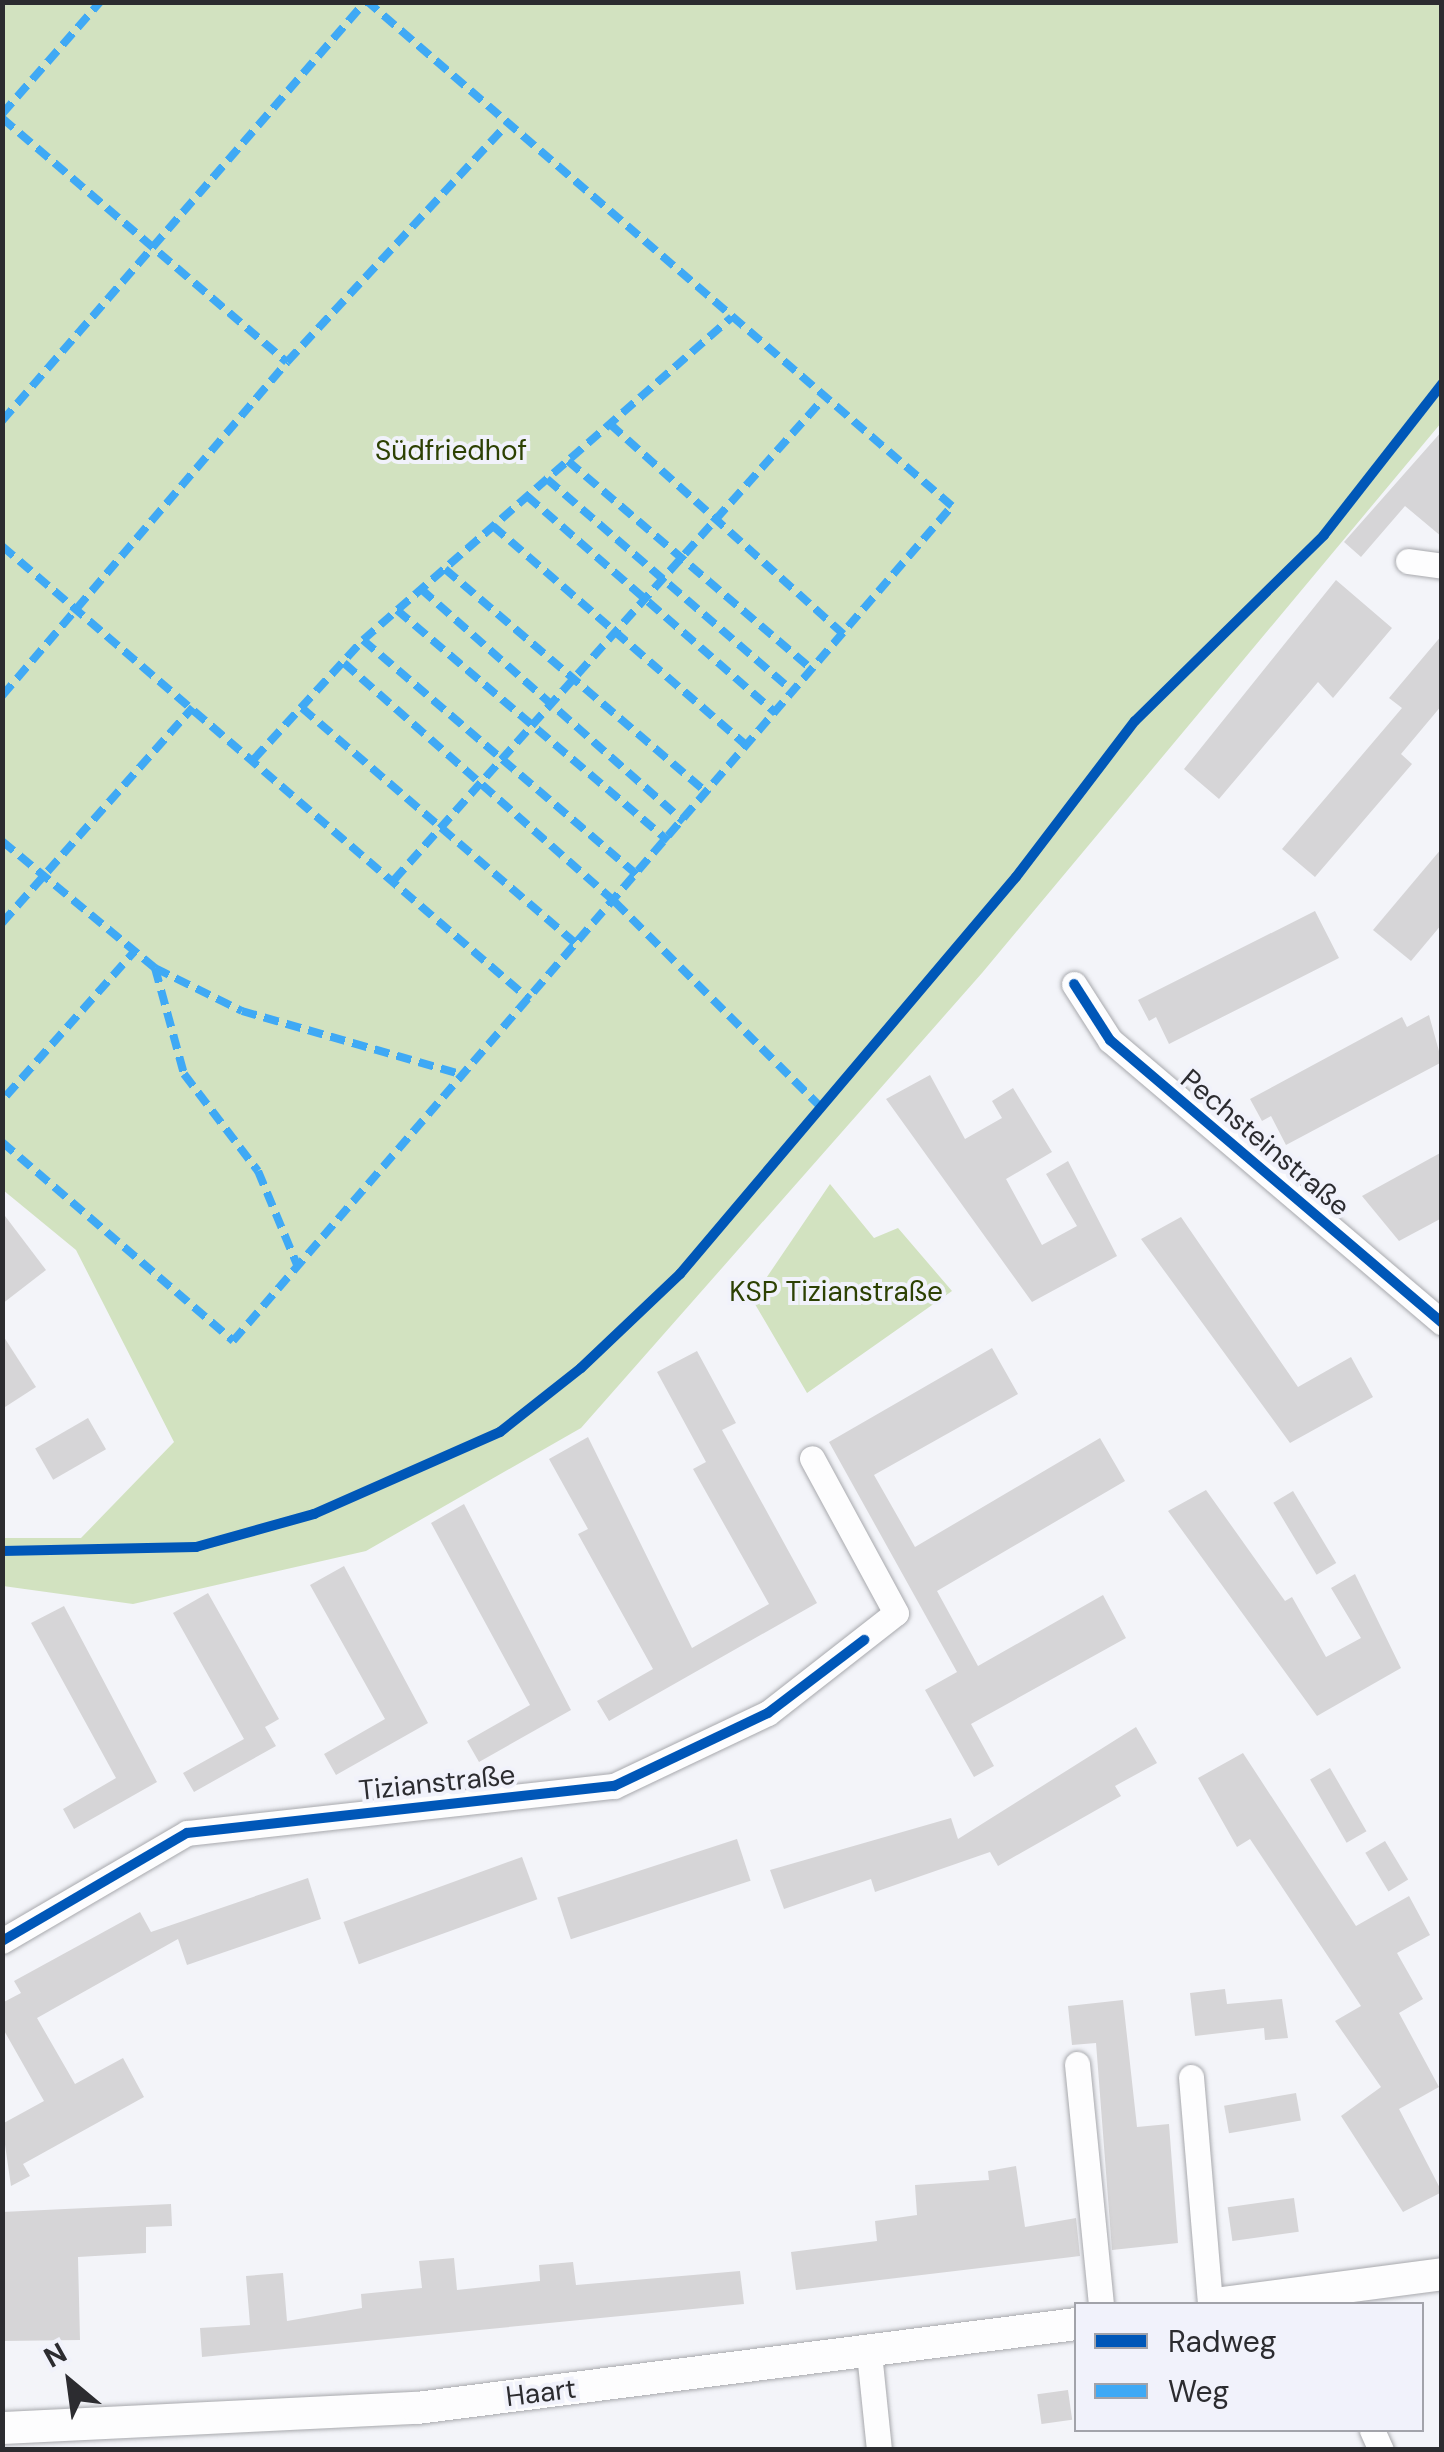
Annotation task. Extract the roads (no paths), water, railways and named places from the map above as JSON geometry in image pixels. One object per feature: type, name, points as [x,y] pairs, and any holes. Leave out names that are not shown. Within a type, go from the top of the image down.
[{"type":"main road","points":[[1243,2302],[1337,2296],[1442,2274]]},
{"type":"main road","name":"Haart","points":[[2,2428],[417,2408],[1074,2324]]},
{"type":"street","points":[[1408,561],[1442,566]]},
{"type":"street","name":"Pechsteinstraße","points":[[1074,984],[1110,1040],[1442,1323]]},
{"type":"street","name":"Tizianstraße","points":[[2,1941],[187,1833],[614,1786],[768,1713],[896,1613],[812,1458]]},
{"type":"street","points":[[1077,2064],[1101,2302]]},
{"type":"street","points":[[1191,2077],[1212,2302]]},
{"type":"street","points":[[868,2353],[879,2450]]},
{"type":"park label","name":"Südfriedhof","points":[[451,451]]},
{"type":"park label","name":"KSP Tizianstraße","points":[[836,1292]]}]
